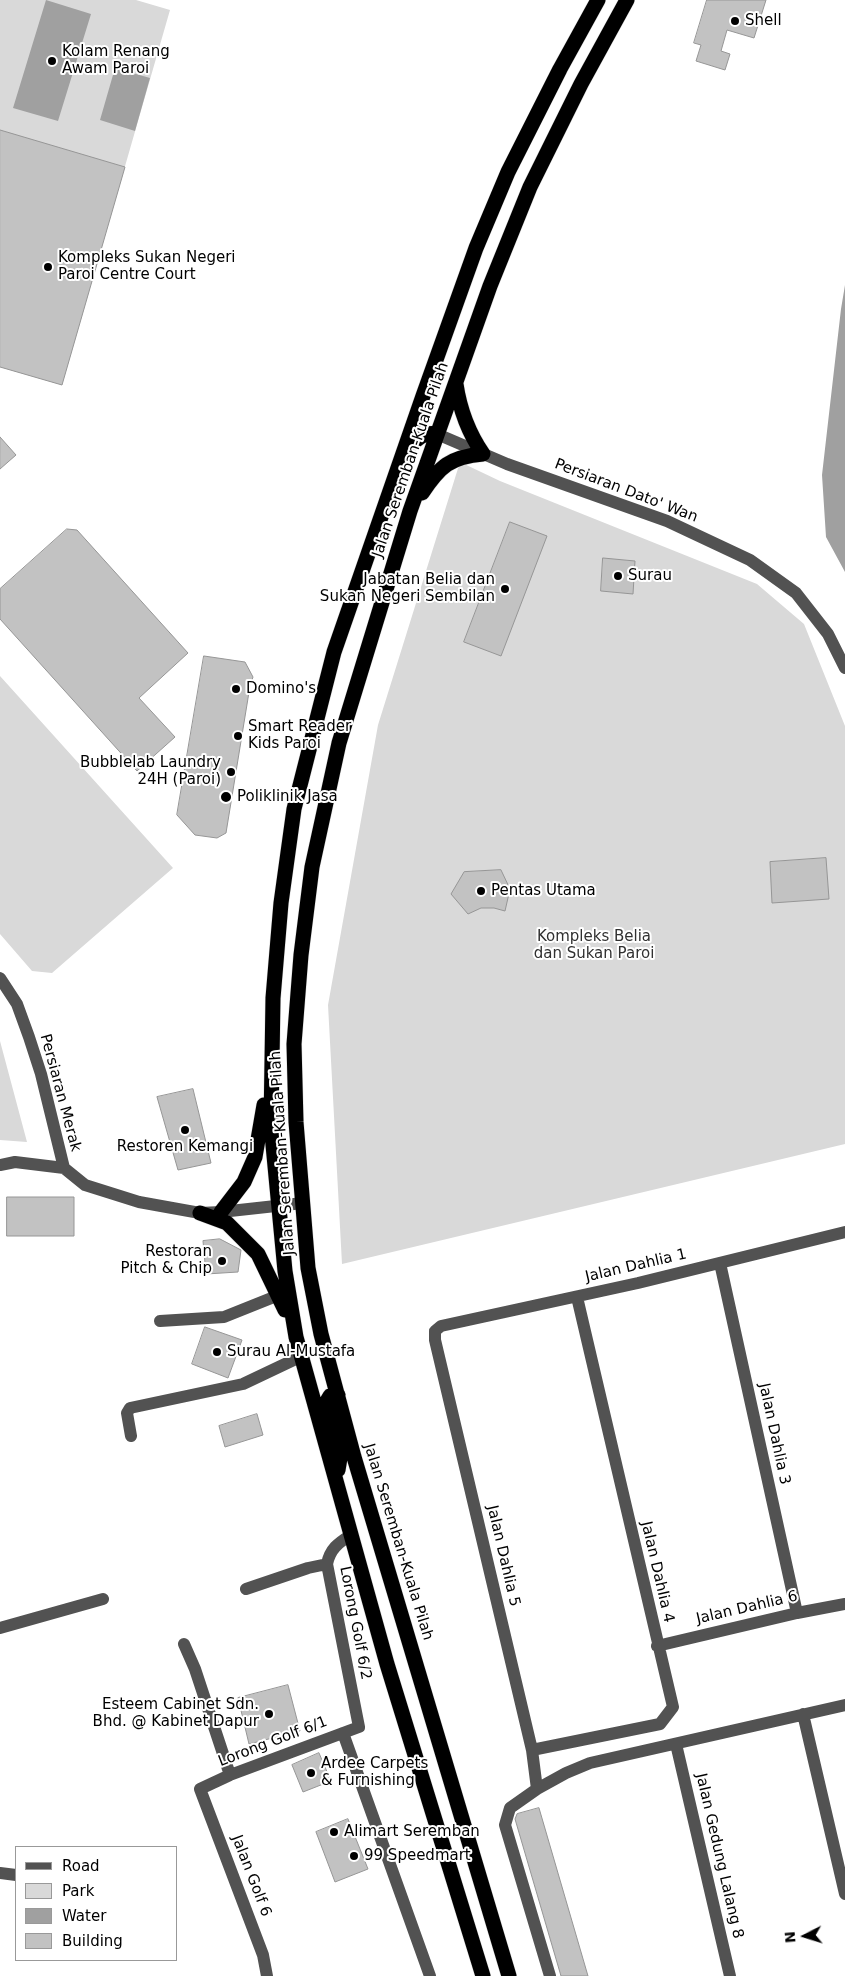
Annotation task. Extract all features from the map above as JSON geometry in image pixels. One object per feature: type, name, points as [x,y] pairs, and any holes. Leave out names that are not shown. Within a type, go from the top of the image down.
[{"type":"highway","name":"Jalan Seremban-Kuala Pilah","points":[[480,1973],[387,1664],[296,1337],[285,1271],[271,1124],[273,1016],[281,903],[294,809],[334,652],[476,248],[508,172],[560,69],[598,0]]},
{"type":"highway","name":"Jalan Seremban-Kuala Pilah","points":[[509,1976],[354,1457],[321,1334],[308,1268],[296,1122],[294,1044],[300,955],[312,867],[339,743],[410,511],[490,286],[530,187],[581,84],[628,0]]},
{"type":"highway","points":[[410,511],[436,473],[447,463],[468,456],[483,454],[469,434],[458,402],[456,383]]},
{"type":"highway","points":[[404,454],[415,440],[424,434],[437,434]]},
{"type":"highway","points":[[221,1212],[244,1182],[255,1157],[265,1101],[273,1016]]},
{"type":"highway","points":[[200,1213],[227,1223],[258,1254],[279,1296],[296,1337]]},
{"type":"highway","points":[[335,1476],[339,1469],[340,1458],[327,1401],[330,1396],[338,1395]]},
{"type":"street","name":"Persiaran Dato' Wan","points":[[437,434],[483,454],[667,521],[750,560],[796,593],[828,634],[845,668]]},
{"type":"street","name":"Persiaran Merak","points":[[0,978],[17,1004],[29,1037],[41,1074],[64,1168],[85,1186],[139,1202],[200,1213],[221,1212]]},
{"type":"street","points":[[0,1165],[15,1162],[64,1168]]},
{"type":"street","points":[[221,1212],[303,1203]]},
{"type":"street","name":"Jalan Dahlia 1","points":[[435,1331],[441,1326],[577,1297],[845,1232]]},
{"type":"street","name":"Jalan Dahlia 3","points":[[720,1262],[797,1613]]},
{"type":"street","points":[[160,1321],[224,1317],[279,1296]]},
{"type":"street","name":"Jalan Dahlia 4","points":[[532,1750],[660,1724],[673,1707],[657,1646],[577,1297]]},
{"type":"street","name":"Jalan Dahlia 5","points":[[435,1331],[435,1340],[532,1750],[536,1790]]},
{"type":"street","points":[[131,1436],[127,1413],[130,1408],[244,1384],[302,1356]]},
{"type":"street","name":"Lorong Golf 6/2","points":[[351,1535],[337,1544],[329,1554],[327,1564],[359,1727]]},
{"type":"street","points":[[246,1589],[308,1568],[327,1564]]},
{"type":"street","points":[[0,1628],[104,1599]]},
{"type":"street","name":"Jalan Dahlia 6","points":[[657,1646],[797,1613],[845,1604]]},
{"type":"street","points":[[184,1644],[195,1668],[230,1775]]},
{"type":"street","points":[[550,1976],[505,1826],[510,1808],[566,1773],[590,1763],[845,1705]]},
{"type":"street","points":[[802,1714],[845,1894]]},
{"type":"street","name":"Lorong Golf 6/1","points":[[200,1789],[230,1775],[359,1727]]},
{"type":"street","points":[[343,1733],[430,1976]]},
{"type":"street","name":"Jalan Gedung Lalang 8","points":[[676,1744],[730,1976]]},
{"type":"street","name":"Jalan Golf 6","points":[[200,1789],[263,1955],[267,1976]]},
{"type":"street","points":[[0,1873],[15,1875]]},
{"type":"green space","name":"Kompleks Sukan Negeri Paroi Centre Court","points":[[0,0],[136,0],[170,10],[62,385],[0,367]]},
{"type":"green space","name":"Kompleks Belia dan Sukan Paroi","points":[[460,462],[500,481],[757,584],[804,624],[845,726],[845,1144],[342,1264],[328,1005],[378,725]]},
{"type":"green space","points":[[0,676],[173,868],[52,973],[32,971],[0,934]]},
{"type":"green space","points":[[0,1041],[27,1142],[0,1140]]},
{"type":"water","name":"Kolam Renang Awam Paroi","points":[[46,0],[91,14],[58,121],[13,108]]},
{"type":"water","points":[[115,68],[150,78],[135,131],[100,120]]},
{"type":"water","points":[[845,285],[845,572],[826,537],[822,475]]},
{"type":"building","points":[[707,0],[766,0],[754,38],[727,30],[721,51],[730,54],[725,70],[696,61],[701,45],[694,43]]},
{"type":"building","points":[[0,130],[125,167],[62,385],[0,367]]},
{"type":"building","points":[[0,437],[16,455],[0,469]]},
{"type":"building","name":"Jabatan Belia dan Sukan Negeri Sembilan","points":[[510,522],[547,536],[501,656],[464,642]]},
{"type":"building","points":[[67,529],[77,530],[188,653],[139,698],[175,737],[137,771],[0,619],[0,589]]},
{"type":"building","name":"Surau","points":[[603,558],[635,561],[633,594],[601,591]]},
{"type":"building","points":[[204,656],[245,662],[253,677],[226,833],[217,838],[195,835],[177,815]]},
{"type":"building","points":[[826,858],[829,899],[772,903],[770,862]]},
{"type":"building","name":"Pentas Utama","points":[[501,870],[510,889],[505,911],[494,908],[481,908],[468,914],[451,894],[464,872]]},
{"type":"building","name":"Restoren Kemangi","points":[[193,1089],[211,1163],[178,1170],[157,1097]]},
{"type":"building","points":[[7,1197],[74,1197],[74,1236],[7,1236]]},
{"type":"building","name":"Restoran Pitch & Chip","points":[[220,1239],[241,1250],[238,1272],[206,1274],[203,1241]]},
{"type":"building","name":"Surau Al-Mustafa","points":[[205,1327],[242,1340],[228,1378],[192,1364]]},
{"type":"building","points":[[257,1414],[263,1435],[225,1447],[219,1426]]},
{"type":"building","name":"Esteem Cabinet Sdn. Bhd. @ Kabinet Dapur","points":[[288,1685],[300,1731],[249,1744],[238,1698]]},
{"type":"building","name":"Ardee Carpets & Furnishing","points":[[319,1753],[331,1781],[303,1792],[292,1765]]},
{"type":"building","points":[[539,1808],[588,1976],[561,1976],[515,1819],[517,1814]]},
{"type":"building","points":[[348,1819],[368,1869],[335,1882],[316,1832]]},
{"type":"place","name":"Shell","points":[[735,21]]},
{"type":"place","name":"Kolam Renang Awam Paroi","points":[[52,61]]},
{"type":"place","name":"Kompleks Sukan Negeri Paroi Centre Court","points":[[48,267]]},
{"type":"place","name":"Surau","points":[[618,576]]},
{"type":"place","name":"Jabatan Belia dan Sukan Negeri Sembilan","points":[[505,589]]},
{"type":"place","name":"Domino's","points":[[236,689]]},
{"type":"place","name":"Smart Reader Kids Paroi","points":[[238,736]]},
{"type":"place","name":"Bubblelab Laundry 24H (Paroi)","points":[[231,772]]},
{"type":"place","name":"Poliklinik Jasa","points":[[226,797]]},
{"type":"place","name":"Pentas Utama","points":[[481,891]]},
{"type":"place","name":"Restoren Kemangi","points":[[185,1130]]},
{"type":"place","name":"Restoran Pitch & Chip","points":[[222,1261]]},
{"type":"place","name":"Surau Al-Mustafa","points":[[217,1352]]},
{"type":"place","name":"Esteem Cabinet Sdn. Bhd. @ Kabinet Dapur","points":[[269,1714]]},
{"type":"place","name":"Ardee Carpets & Furnishing","points":[[311,1773]]},
{"type":"place","name":"Alimart Seremban","points":[[334,1832]]},
{"type":"place","name":"99 Speedmart","points":[[354,1856]]}]
